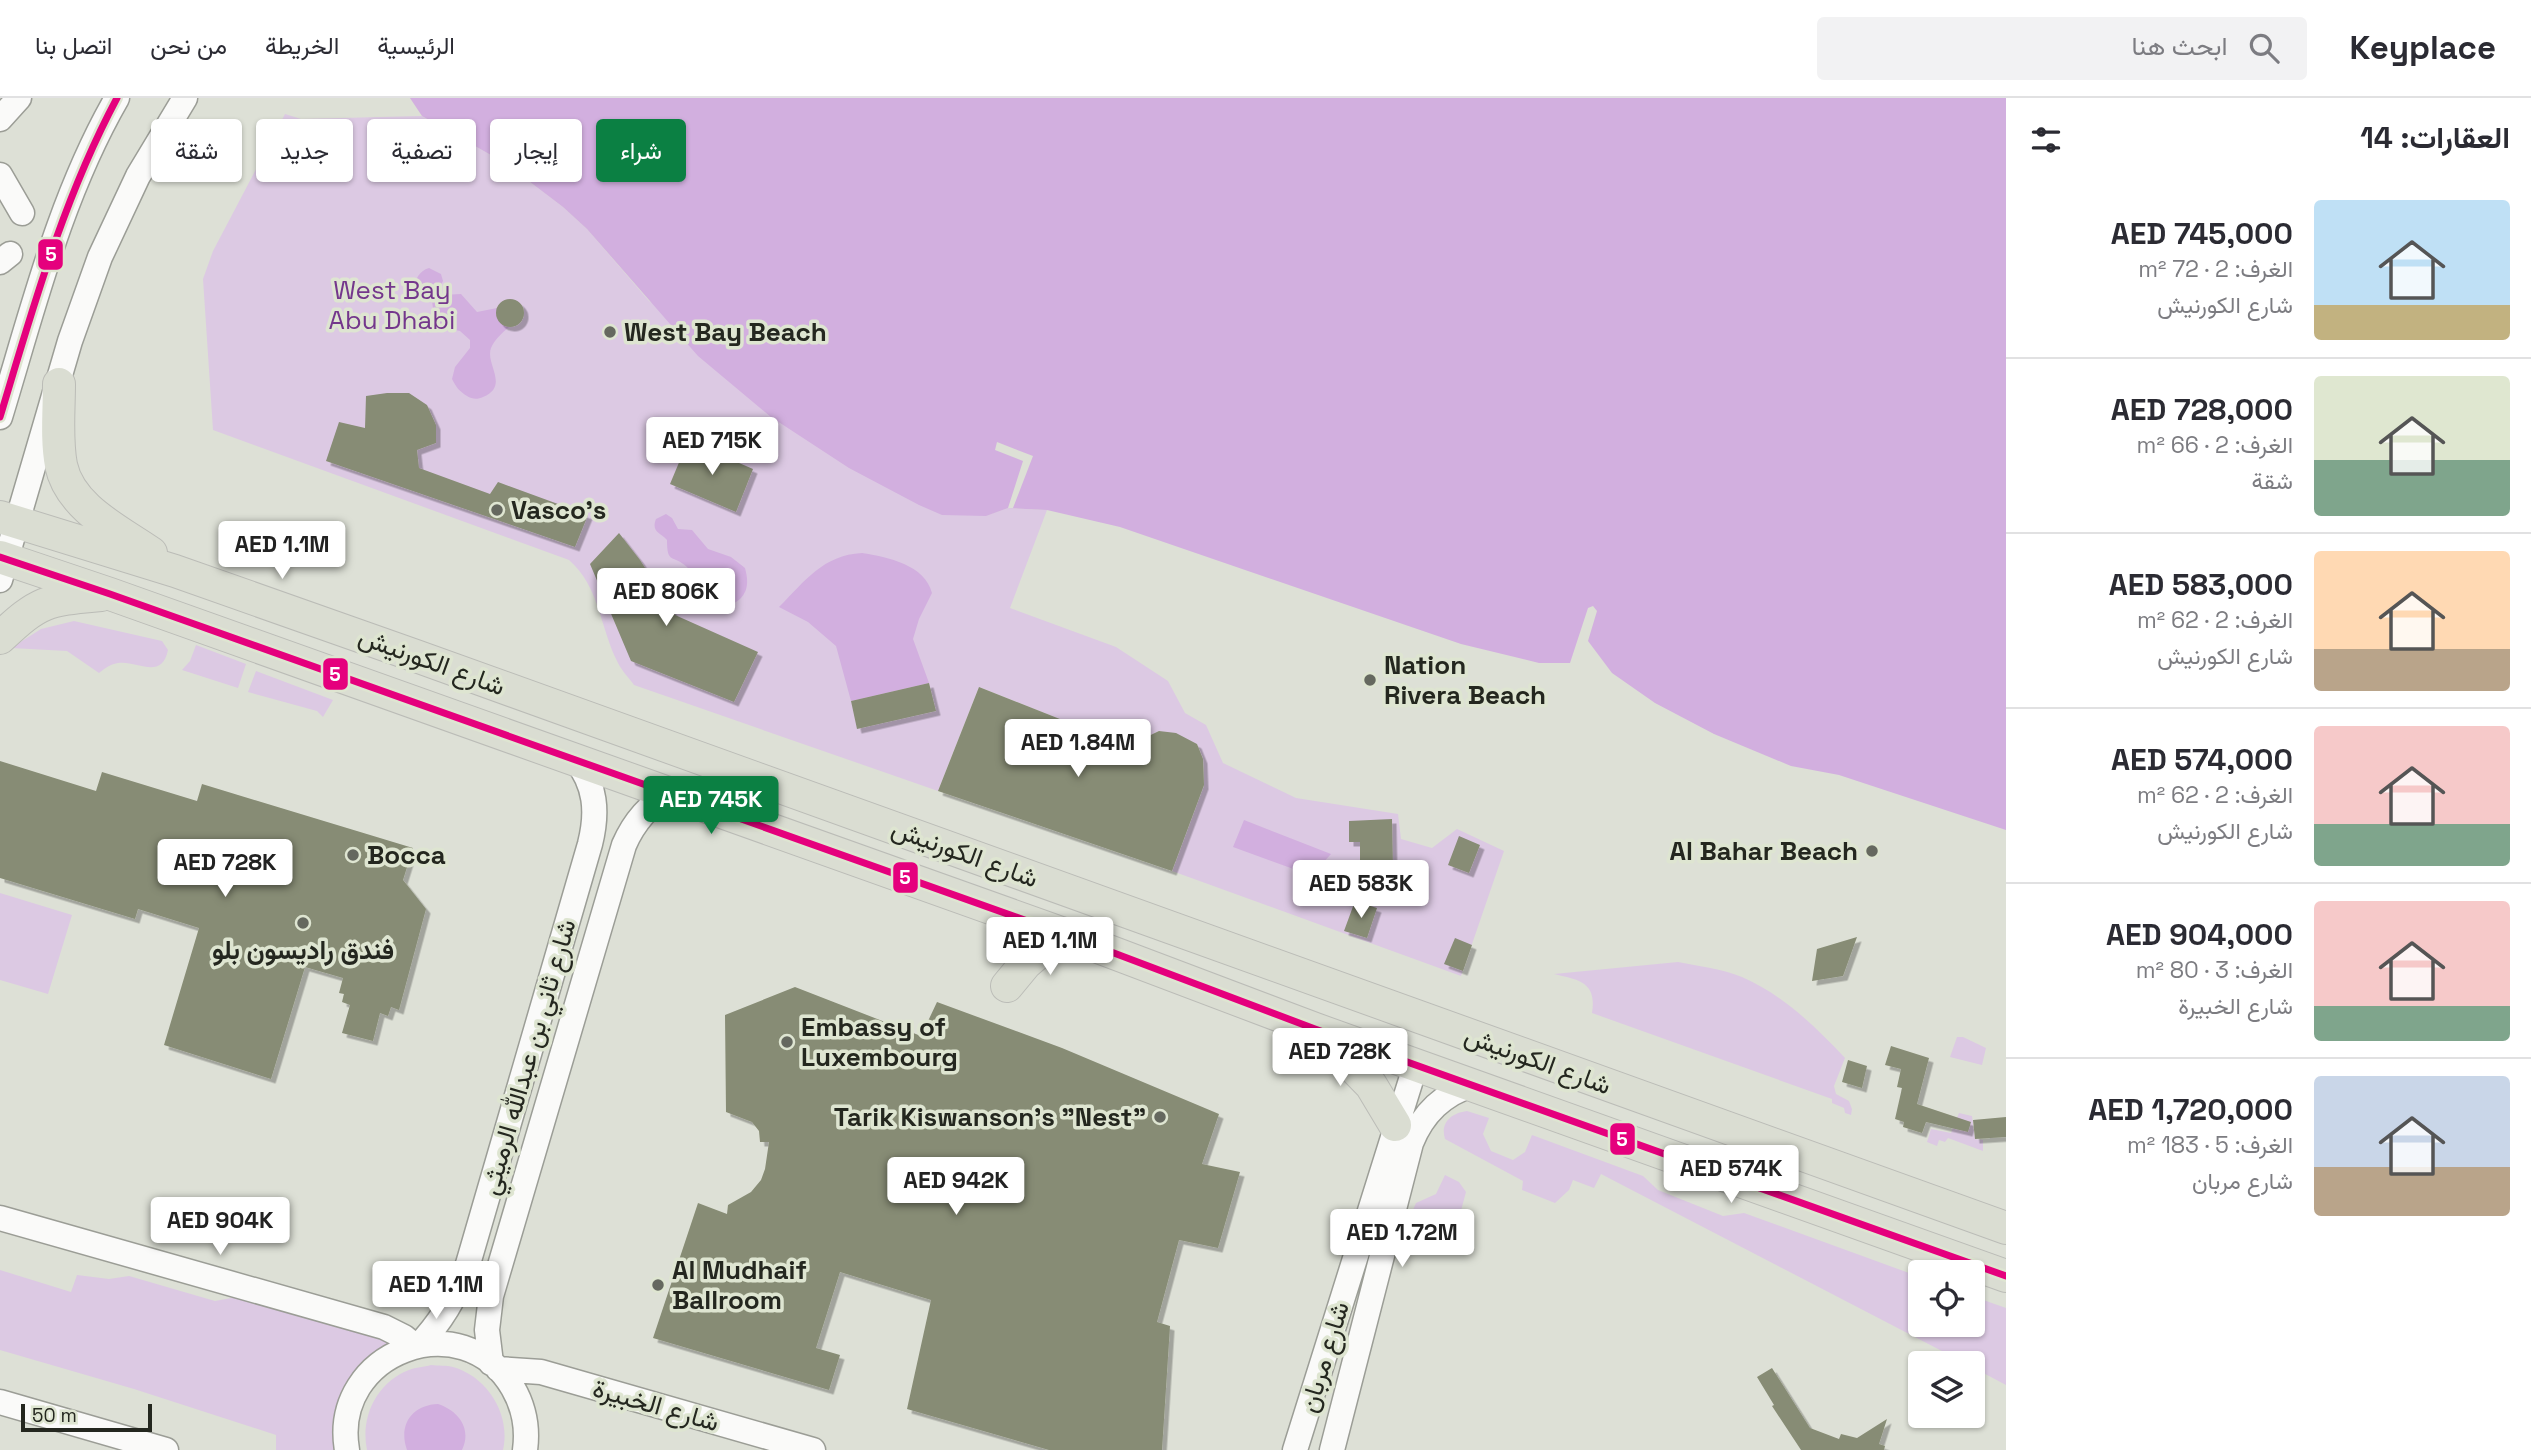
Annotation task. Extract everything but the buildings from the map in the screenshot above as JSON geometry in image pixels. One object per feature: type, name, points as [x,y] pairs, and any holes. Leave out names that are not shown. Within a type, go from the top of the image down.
[{"type":"main road","points":[[59,384],[60,454],[62,467],[72,491],[88,508],[175,570]]},
{"type":"main road","name":"شارع الكورنيش","points":[[8,519],[175,570],[2006,1228]]},
{"type":"main road","name":"شارع الكورنيش","points":[[2,565],[110,594],[1061,933],[1315,1029],[2006,1276]]},
{"type":"main road","points":[[0,638],[24,615],[40,605],[110,594]]},
{"type":"main road","points":[[1007,986],[1026,963],[1061,933]]},
{"type":"main road","points":[[1315,1029],[1371,1084],[1395,1125]]},
{"type":"main road","points":[[1416,1064],[1436,1052],[1457,1051],[1650,1120],[1680,1126],[1717,1124]]},
{"type":"street","points":[[0,119],[19,98]]},
{"type":"street","points":[[0,418],[67,202],[84,161],[117,98]]},
{"type":"street","points":[[2,565],[8,519],[59,384],[84,298],[109,236],[138,176],[185,98]]},
{"type":"street","points":[[0,175],[22,213]]},
{"type":"street","name":"شارع ثاني بن عبدالله الرميثي","points":[[417,1346],[443,1316],[468,1264],[592,836],[596,816],[594,795],[587,776],[575,760]]},
{"type":"street","name":"شارع ثاني بن عبدالله الرميثي","points":[[495,1366],[487,1330],[491,1296],[624,845],[644,812],[670,793]]},
{"type":"street","name":"شارع مربان","points":[[1294,1450],[1416,1064]]},
{"type":"street","name":"شارع مربان","points":[[1332,1450],[1411,1143],[1432,1108],[1452,1093],[1474,1084]]},
{"type":"street","points":[[0,1218],[384,1326],[417,1346]]},
{"type":"street","points":[[347,1450],[346,1424],[349,1408],[363,1380],[386,1358],[417,1346],[450,1345],[478,1355],[495,1366],[509,1382],[523,1412],[526,1429],[525,1450]]},
{"type":"street","name":"شارع الخبيرة","points":[[495,1366],[541,1372],[813,1450]]},
{"type":"street","points":[[0,1402],[166,1450]]},
{"type":"green space","name":"West Bay Abu Dhabi","points":[[285,114],[301,119],[282,119]]},
{"type":"green space","name":"West Bay Abu Dhabi","points":[[422,116],[427,119],[367,119],[367,182],[476,182],[476,147],[490,155],[490,182],[530,182],[587,229],[649,301],[985,516],[1008,508],[1047,510],[1010,608],[1116,647],[1168,681],[1185,713],[1206,725],[1223,763],[1296,798],[1398,814],[1401,839],[1432,848],[1457,829],[1504,851],[1461,976],[1172,871],[1204,785],[1203,759],[1197,744],[1159,731],[1128,746],[979,687],[938,791],[634,685],[612,650],[587,583],[569,560],[213,430],[203,279],[213,251],[256,169],[256,182],[353,182],[353,119],[301,119]]},
{"type":"green space","points":[[74,621],[162,641],[168,650],[164,660],[153,667],[122,663],[108,666],[99,673],[67,651],[11,648],[41,629]]},
{"type":"green space","points":[[196,645],[246,664],[238,688],[182,670],[190,661]]},
{"type":"green space","points":[[256,671],[333,700],[323,717],[317,711],[248,692]]},
{"type":"green space","points":[[0,893],[72,915],[48,994],[0,980]]},
{"type":"green space","points":[[1678,962],[1742,977],[1785,1002],[1810,1023],[1845,1058],[1834,1086],[1836,1094],[1849,1101],[1851,1115],[1845,1113],[1844,1108],[1832,1103],[1832,1099],[1592,1013],[1592,995],[1589,989],[1578,981],[1554,974]]},
{"type":"green space","points":[[1957,1037],[1963,1037],[1986,1048],[1982,1065],[1950,1057]]},
{"type":"green space","points":[[1467,1111],[1489,1118],[1483,1134],[1491,1151],[1513,1160],[1525,1152],[1532,1135],[1643,1176],[1658,1190],[1723,1216],[1744,1213],[1908,1273],[1908,1333],[1601,1174],[1594,1188],[1573,1180],[1569,1190],[1555,1203],[1522,1190],[1523,1181],[1445,1139],[1444,1128],[1448,1120]]},
{"type":"green space","points":[[1959,1113],[1972,1116],[1975,1139],[1983,1140],[1983,1151],[1948,1138],[1945,1142],[1939,1140],[1937,1146],[1927,1142],[1931,1129],[1951,1133]]},
{"type":"green space","points":[[1445,1175],[1459,1182],[1466,1192],[1459,1218],[1444,1214],[1437,1240],[1404,1231],[1416,1203],[1436,1194]]},
{"type":"green space","points":[[0,1270],[71,1292],[77,1275],[109,1279],[129,1276],[215,1301],[237,1297],[350,1327],[397,1344],[379,1356],[338,1450],[276,1450],[276,1435],[134,1389],[0,1350]]},
{"type":"green space","points":[[1985,1301],[2006,1308],[2006,1385],[1985,1374],[1985,1351],[1942,1351],[1915,1337],[1985,1337]]},
{"type":"green space","points":[[431,1365],[451,1366],[466,1372],[486,1388],[500,1411],[505,1437],[503,1450],[367,1450],[366,1425],[373,1402],[380,1392],[398,1376],[412,1369]]},
{"type":"shaded area","points":[[410,98],[2006,98],[2006,830],[1839,775],[1791,766],[1714,734],[1655,703],[1612,673],[1588,641],[1597,611],[1593,606],[1588,608],[1570,663],[1539,663],[1461,644],[1120,527],[1047,510],[1008,508],[986,516],[942,515],[919,505],[849,468],[771,417],[698,356],[587,229],[530,182],[582,182],[582,119],[490,119],[490,155],[476,147],[476,119],[427,119],[422,116]]},
{"type":"shaded area","points":[[429,268],[441,274],[443,281],[439,289],[442,295],[461,294],[477,312],[497,308],[499,321],[509,327],[491,348],[495,387],[481,398],[467,396],[458,389],[452,379],[455,367],[470,348],[470,340],[460,331],[441,327],[434,315],[432,301],[414,290],[418,276]]},
{"type":"shaded area","points":[[666,514],[672,518],[678,529],[692,530],[708,549],[731,557],[745,568],[747,584],[740,599],[723,607],[707,603],[691,572],[670,556],[667,540],[655,529],[656,519]]},
{"type":"shaded area","points":[[862,553],[904,564],[914,569],[928,583],[932,593],[913,639],[929,683],[851,701],[836,646],[808,622],[779,607],[825,564]]},
{"type":"shaded area","points":[[1244,820],[1331,854],[1321,865],[1321,879],[1233,847]]},
{"type":"shaded area","points":[[438,1404],[452,1411],[462,1422],[465,1442],[462,1450],[407,1450],[404,1432],[409,1418],[421,1408]]},
{"type":"pier","points":[[997,442],[1033,456],[1013,508],[1008,508],[1023,461],[995,450]]},
{"type":"transit line","name":"5","points":[[0,417],[37,295],[65,215],[117,98]]},
{"type":"transit line","name":"5","points":[[0,557],[1061,933],[1315,1029],[2006,1276]]},
{"type":"place","name":"West Bay Beach","points":[[610,332]]},
{"type":"place","name":"Vasco's","points":[[497,510]]},
{"type":"place","name":"Nation Rivera Beach","points":[[1370,680]]},
{"type":"place","name":"Al Bahar Beach","points":[[1872,851]]},
{"type":"place","name":"Bocca","points":[[353,855]]},
{"type":"place","name":"فندق راديسون بلو","points":[[303,923]]},
{"type":"place","name":"Embassy of Luxembourg","points":[[787,1042]]},
{"type":"place","name":"Tarik Kiswanson's \"Nest\"","points":[[1160,1117]]},
{"type":"place","name":"Al Mudhaif Ballroom","points":[[658,1285]]}]
